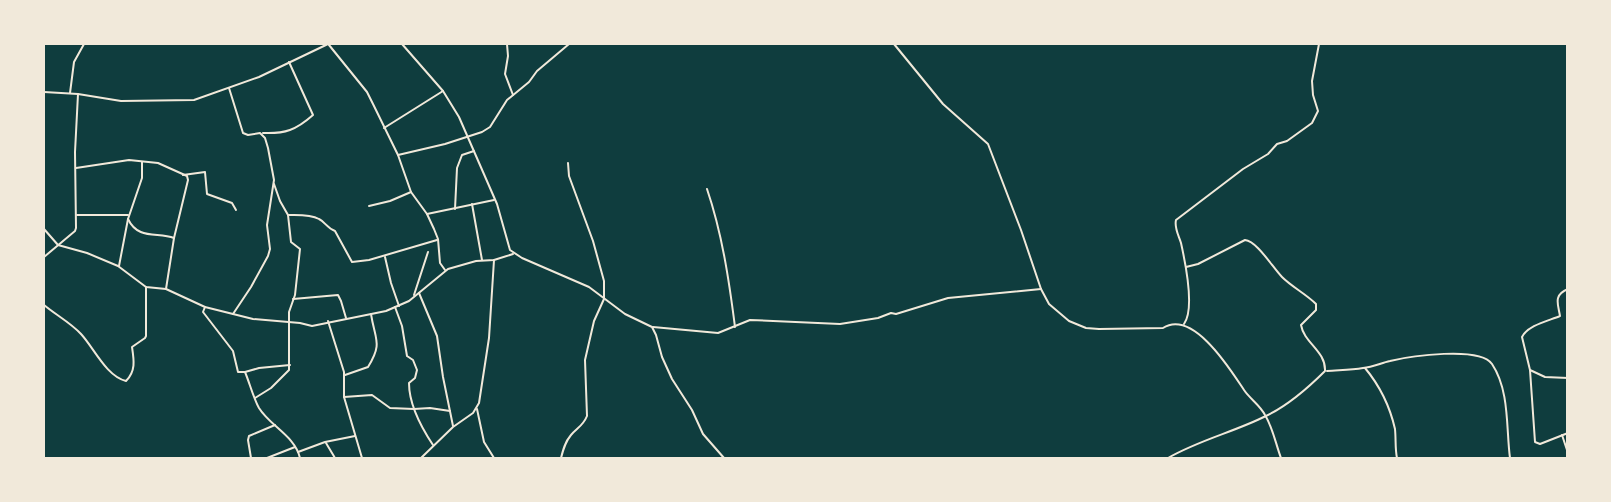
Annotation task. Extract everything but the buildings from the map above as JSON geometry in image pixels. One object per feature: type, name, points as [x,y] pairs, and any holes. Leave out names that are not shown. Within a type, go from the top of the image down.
[{"type":"street","points":[[70,93],[74,62],[84,44]]},
{"type":"street","points":[[44,92],[121,100],[189,101],[229,88],[290,63],[328,44],[367,92],[398,155],[411,192],[427,214],[438,239],[440,263],[445,270]]},
{"type":"street","points":[[402,44],[443,91],[459,117],[495,200],[507,243],[513,254],[589,287],[625,314],[652,327],[718,333],[744,322],[760,319],[840,324],[878,318],[891,313],[896,314],[948,298],[1041,289]]},
{"type":"street","points":[[507,44],[505,74],[513,95]]},
{"type":"street","points":[[398,155],[482,132],[494,122],[507,100],[569,44]]},
{"type":"street","points":[[894,44],[943,104],[988,144],[1041,289],[1049,303],[1069,321],[1086,328],[1163,328],[1174,323],[1184,324],[1223,359],[1244,390],[1266,416],[1281,459]]},
{"type":"street","points":[[1184,324],[1188,318],[1186,267],[1175,225],[1178,217],[1248,165],[1268,154],[1277,144],[1291,138],[1317,118],[1318,111],[1312,81],[1319,44]]},
{"type":"street","points":[[229,88],[243,133],[248,135],[286,132],[313,115],[290,63]]},
{"type":"street","points":[[384,128],[443,91]]},
{"type":"street","points":[[44,257],[75,231],[78,94]]},
{"type":"street","points":[[255,398],[288,374],[290,306],[300,251],[291,239],[288,215],[274,183],[265,138],[260,133]]},
{"type":"street","points":[[455,208],[457,168],[460,157],[474,151]]},
{"type":"street","points":[[76,168],[129,160],[158,163],[187,176],[166,289]]},
{"type":"street","points":[[118,266],[128,217],[142,178],[142,162]]},
{"type":"street","points":[[561,459],[563,448],[587,416],[585,360],[594,321],[604,299],[603,274],[569,176],[568,163]]},
{"type":"street","points":[[183,175],[205,172],[207,194],[232,203],[236,210]]},
{"type":"street","points":[[233,314],[268,256],[270,243],[267,225],[274,183]]},
{"type":"street","points":[[707,189],[714,208],[727,272],[735,327]]},
{"type":"street","points":[[369,206],[390,201],[411,192]]},
{"type":"street","points":[[427,214],[495,200]]},
{"type":"street","points":[[472,204],[482,260]]},
{"type":"street","points":[[75,215],[128,217]]},
{"type":"street","points":[[288,215],[319,219],[327,228],[335,231],[352,262],[385,256],[438,239]]},
{"type":"street","points":[[128,217],[131,225],[150,236],[174,238]]},
{"type":"street","points":[[44,229],[58,245],[87,253],[118,266],[146,287],[166,289],[205,307],[253,319],[312,326],[399,306],[414,297],[445,270],[513,254]]},
{"type":"street","points":[[1186,267],[1198,264],[1245,240],[1250,241],[1283,278],[1317,304],[1316,310],[1301,325],[1305,336],[1324,360],[1325,371]]},
{"type":"street","points":[[414,297],[428,252]]},
{"type":"street","points":[[385,256],[399,306]]},
{"type":"street","points":[[494,260],[489,339],[477,409],[484,442],[494,459]]},
{"type":"street","points":[[44,305],[80,333],[117,378],[126,381],[134,369],[132,347],[146,336],[146,287]]},
{"type":"street","points":[[1568,289],[1560,293],[1557,300],[1560,316],[1540,324],[1523,334],[1522,337],[1530,370],[1535,442],[1540,444],[1568,433]]},
{"type":"street","points":[[419,293],[437,336],[453,427]]},
{"type":"street","points":[[293,299],[338,295],[346,319]]},
{"type":"street","points":[[205,307],[202,311],[233,351],[237,362],[237,372],[290,365]]},
{"type":"street","points":[[395,307],[404,333],[406,355],[413,360],[417,370],[415,378],[409,385],[414,410],[433,445]]},
{"type":"street","points":[[345,375],[368,368],[375,356],[378,344],[371,314]]},
{"type":"street","points":[[328,321],[345,375],[344,397],[362,459]]},
{"type":"street","points":[[652,327],[672,379],[692,410],[703,434],[724,459]]},
{"type":"street","points":[[1168,459],[1215,436],[1266,416],[1299,396],[1325,371],[1365,368],[1391,360],[1427,355],[1460,354],[1485,357],[1494,366],[1503,391],[1510,459]]},
{"type":"street","points":[[1365,368],[1376,381],[1388,407],[1395,432],[1397,459]]},
{"type":"street","points":[[1530,370],[1545,377],[1568,378]]},
{"type":"street","points":[[245,372],[260,411],[295,447],[300,459]]},
{"type":"street","points":[[344,397],[372,395],[386,406],[414,410],[430,408],[450,411]]},
{"type":"street","points":[[421,459],[453,427],[477,409]]},
{"type":"street","points":[[251,459],[249,436],[276,425]]},
{"type":"street","points":[[1562,435],[1568,453]]},
{"type":"street","points":[[298,452],[325,442],[355,436]]},
{"type":"street","points":[[325,442],[335,459]]},
{"type":"street","points":[[267,459],[295,447]]}]
